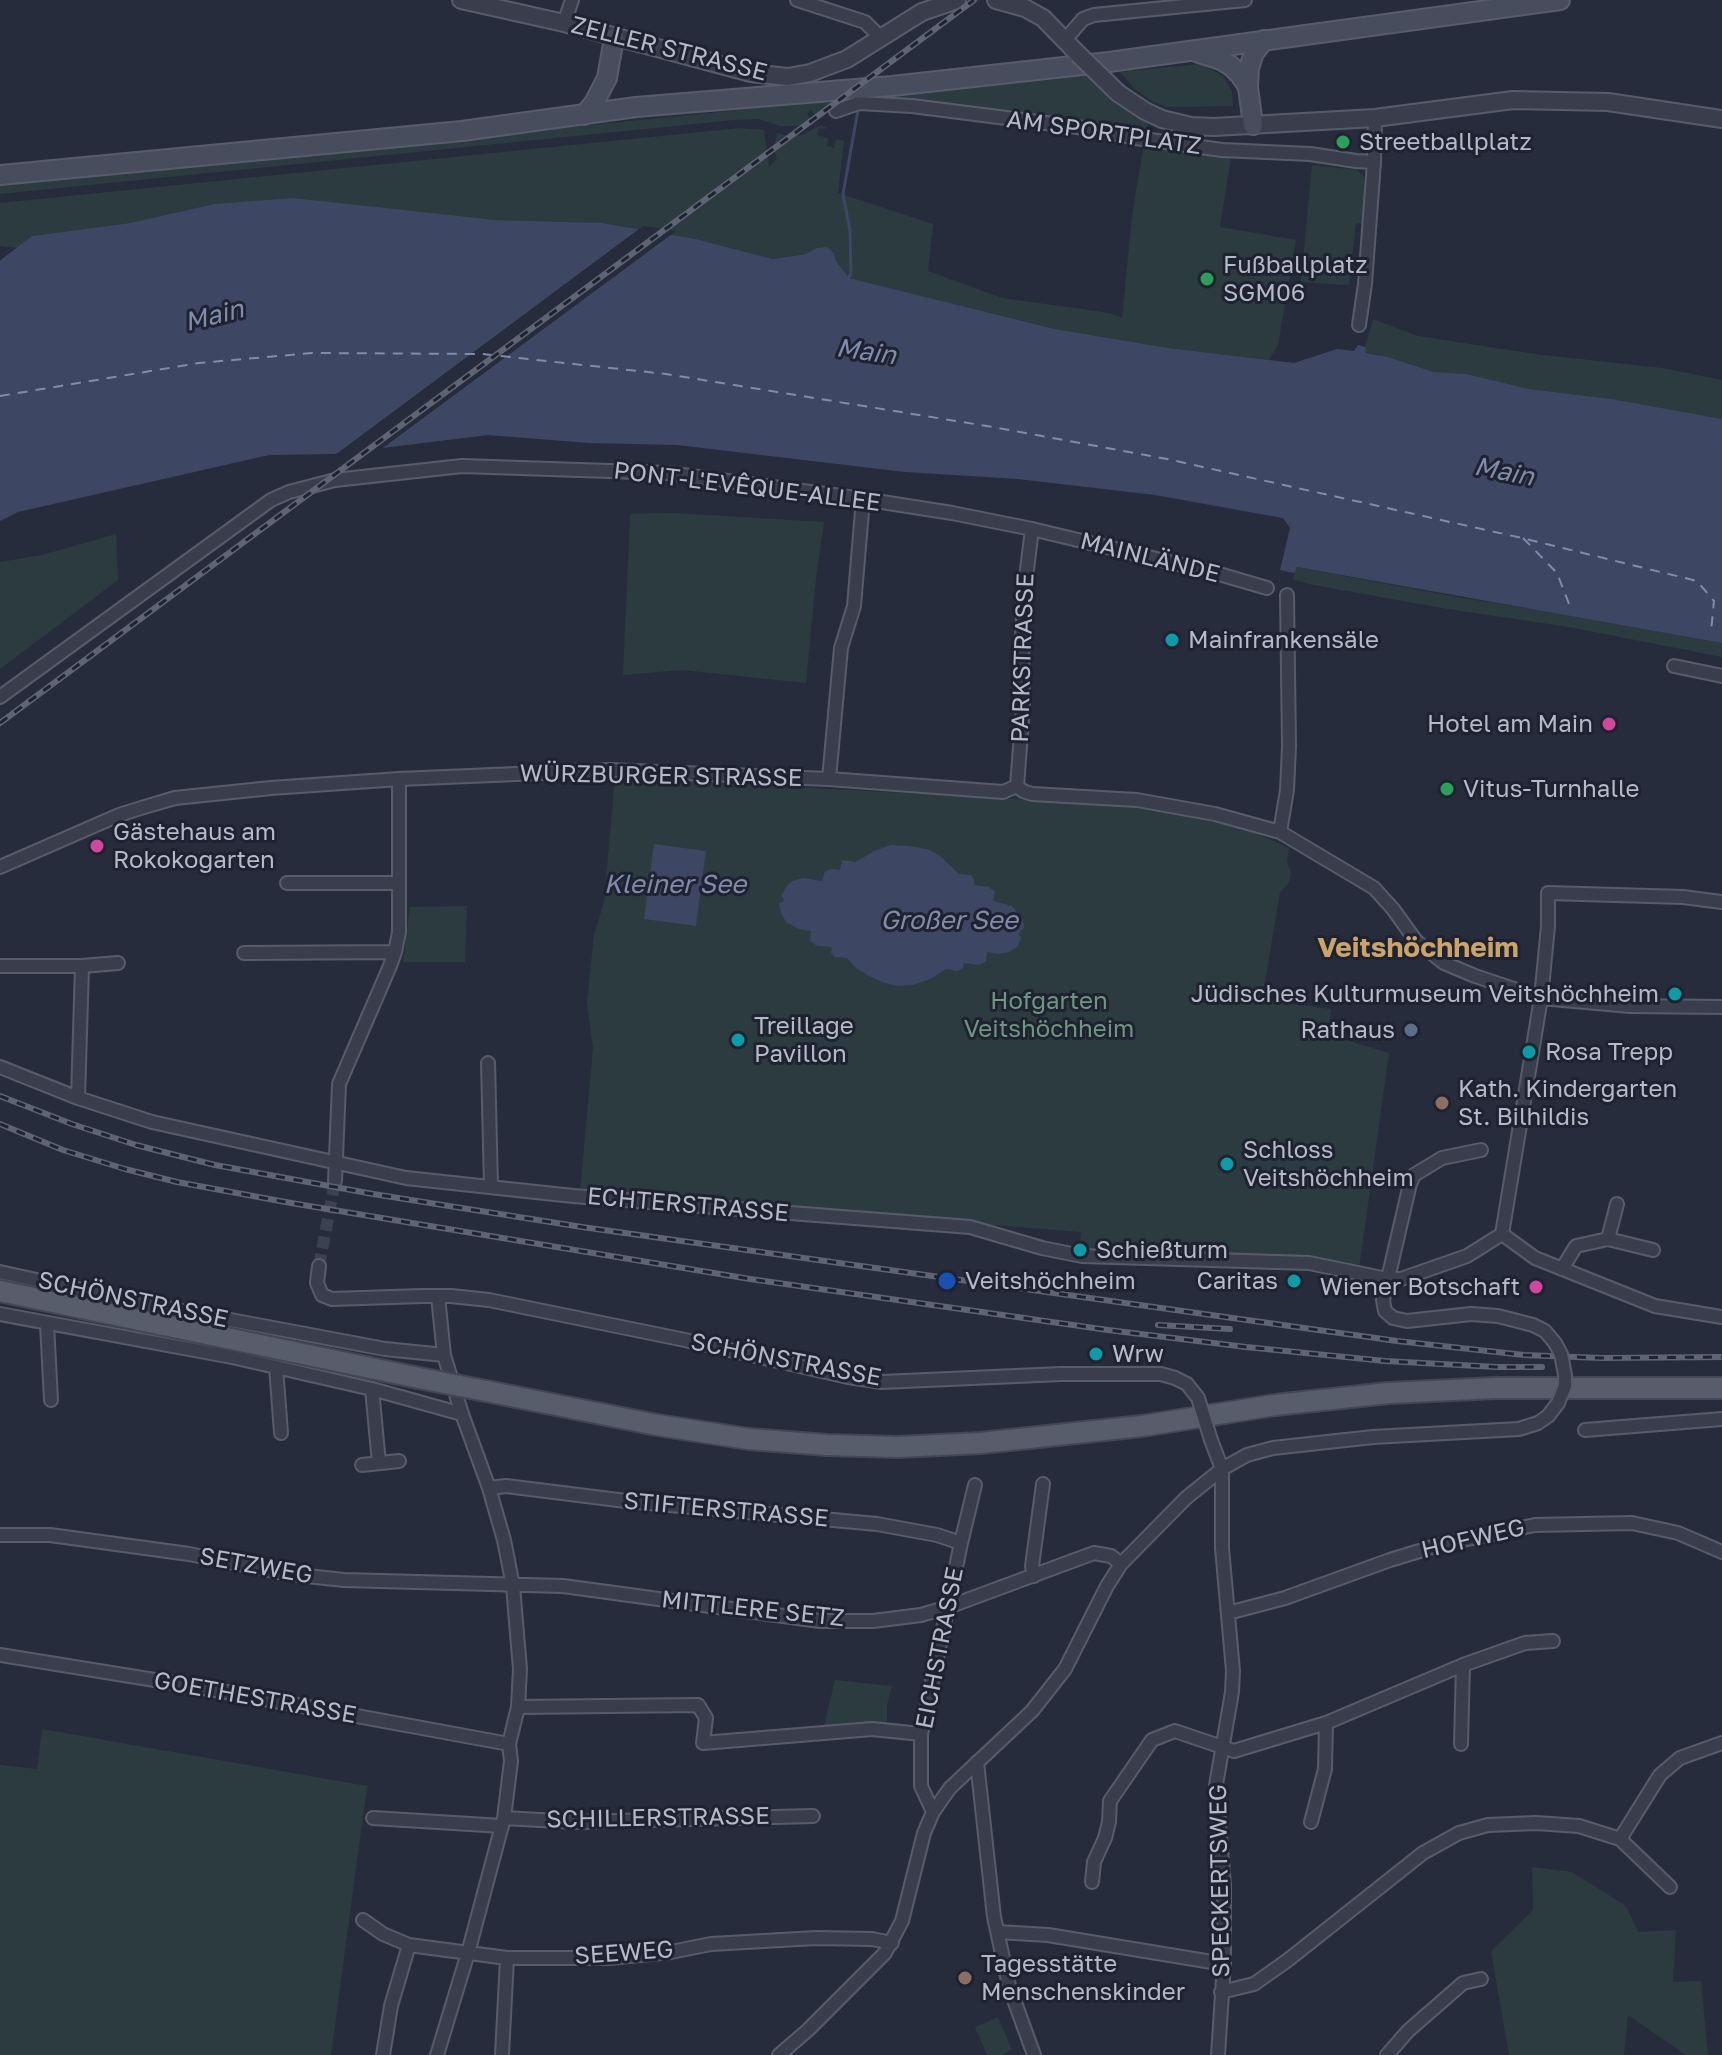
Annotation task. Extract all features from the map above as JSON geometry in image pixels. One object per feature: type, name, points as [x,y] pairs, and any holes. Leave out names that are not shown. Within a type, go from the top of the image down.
[{"type":"main road","points":[[0,175],[462,131],[636,107],[892,86],[1109,62],[1560,0]]},
{"type":"main road","points":[[584,115],[607,78],[614,38]]},
{"type":"main road","points":[[1253,125],[1249,68],[1254,53],[1264,40]]},
{"type":"main road","points":[[1191,51],[1231,66],[1248,87]]},
{"type":"main road","points":[[607,78],[622,98],[636,107]]},
{"type":"main road","points":[[0,1291],[657,1425],[749,1439],[827,1445],[898,1447],[981,1443],[1142,1426],[1275,1405],[1389,1393],[1495,1388],[1722,1388]]},
{"type":"street","name":"ZELLER STRASSE","points":[[461,0],[564,23],[751,73],[788,77],[838,63],[922,12],[957,0]]},
{"type":"street","points":[[564,23],[572,0]]},
{"type":"street","points":[[797,0],[865,22],[881,38]]},
{"type":"street","points":[[996,0],[1025,8],[1043,18],[1118,93],[1162,119],[1191,126],[1375,118],[1513,100],[1608,102],[1722,119]]},
{"type":"street","points":[[1065,40],[1083,19],[1094,15],[1245,0]]},
{"type":"street","name":"AM SPORTPLATZ","points":[[836,111],[859,103],[912,106],[1085,128],[1222,150],[1310,154],[1374,162]]},
{"type":"street","points":[[1359,325],[1365,284],[1375,118]]},
{"type":"street","name":"PONT-L'EVÊQUE-ALLEE","points":[[0,697],[271,500],[335,480],[462,466],[668,473],[863,499],[1032,529]]},
{"type":"street","points":[[829,779],[841,648],[854,606],[863,499]]},
{"type":"street","name":"MAINLÄNDE","points":[[1032,529],[1267,588]]},
{"type":"street","name":"PARKSTRASSE","points":[[1017,786],[1023,707],[1024,594],[1032,529]]},
{"type":"street","points":[[1280,832],[1287,790],[1289,747],[1287,595]]},
{"type":"street","points":[[1674,666],[1722,676]]},
{"type":"street","name":"WÜRZBURGER STRASSE","points":[[0,867],[119,815],[175,798],[271,788],[610,770],[829,779],[1003,792],[1017,786],[1032,794],[1137,800],[1215,814],[1280,832],[1374,888],[1416,941],[1444,963],[1541,998],[1630,1006],[1722,1007]]},
{"type":"street","points":[[335,1181],[339,1084],[395,952],[399,932],[399,779]]},
{"type":"street","points":[[287,883],[398,883]]},
{"type":"street","points":[[1387,1279],[1401,1279],[1467,1256],[1502,1234],[1541,998],[1548,893],[1683,897],[1722,902]]},
{"type":"street","points":[[244,953],[395,952]]},
{"type":"street","points":[[0,966],[118,963]]},
{"type":"street","points":[[78,1098],[82,966]]},
{"type":"street","points":[[488,1063],[491,1187]]},
{"type":"street","name":"ECHTERSTRASSE","points":[[0,1067],[78,1098],[152,1122],[406,1178],[573,1196],[970,1227],[1082,1256],[1309,1263],[1387,1279]]},
{"type":"street","points":[[779,2055],[885,1953],[902,1921],[924,1833],[933,1812],[950,1788],[1032,1711],[1065,1669],[1121,1564],[1186,1498],[1222,1469],[1247,1455],[1273,1448],[1373,1437],[1519,1429],[1548,1416],[1558,1403],[1565,1386],[1565,1375],[1561,1354],[1545,1331],[1498,1316],[1471,1314],[1407,1321],[1393,1318],[1385,1311],[1383,1300],[1387,1279],[1414,1175],[1442,1158],[1481,1150]]},
{"type":"street","points":[[1608,1239],[1617,1204]]},
{"type":"street","points":[[1502,1234],[1535,1258],[1655,1306],[1722,1317]]},
{"type":"street","points":[[1562,1269],[1576,1246],[1608,1239],[1653,1250]]},
{"type":"street","name":"SCHÖNSTRASSE","points":[[319,1266],[317,1283],[322,1295],[332,1299],[438,1296],[489,1300],[882,1382],[1061,1374],[1161,1374],[1187,1384],[1198,1398],[1222,1469]]},
{"type":"street","name":"SCHÖNSTRASSE","points":[[0,1272],[151,1305],[385,1349],[444,1355]]},
{"type":"street","points":[[437,2055],[503,1822],[511,1761],[509,1744],[518,1707],[520,1669],[513,1586],[504,1540],[444,1355],[438,1296]]},
{"type":"street","points":[[0,1314],[276,1367],[462,1414]]},
{"type":"street","points":[[47,1324],[51,1400]]},
{"type":"street","points":[[276,1367],[281,1433]]},
{"type":"street","points":[[372,1389],[379,1463]]},
{"type":"street","points":[[1585,1430],[1722,1419]]},
{"type":"street","points":[[362,1465],[399,1461]]},
{"type":"street","name":"SPECKERTSWEG","points":[[1218,2055],[1224,1964],[1224,1886],[1216,1785],[1233,1671],[1222,1548],[1222,1469]]},
{"type":"street","points":[[1034,1576],[1032,1566],[1043,1484]]},
{"type":"street","name":"EICHSTRASSE","points":[[933,1812],[921,1786],[921,1734],[975,1485]]},
{"type":"street","name":"STIFTERSTRASSE","points":[[489,1488],[506,1486],[626,1501],[877,1524],[937,1535],[961,1543]]},
{"type":"street","name":"HOFWEG","points":[[1228,1613],[1285,1598],[1439,1545],[1535,1525],[1632,1523],[1678,1533],[1722,1552]]},
{"type":"street","name":"SETZWEG","points":[[0,1535],[50,1535],[189,1554],[288,1574],[344,1580],[513,1586]]},
{"type":"street","name":"MITTLERE SETZ","points":[[513,1586],[578,1588],[820,1621],[873,1621],[921,1615],[948,1607],[1094,1553],[1111,1556],[1121,1564]]},
{"type":"street","points":[[1092,1882],[1094,1862],[1109,1822],[1110,1801],[1152,1740],[1175,1731],[1234,1751],[1326,1723],[1463,1665],[1525,1643],[1553,1641]]},
{"type":"street","name":"GOETHESTRASSE","points":[[0,1655],[210,1689],[509,1744]]},
{"type":"street","points":[[1461,1744],[1463,1665]]},
{"type":"street","points":[[518,1707],[698,1705],[706,1718],[703,1743],[872,1729],[921,1734]]},
{"type":"street","points":[[1311,1822],[1325,1769],[1326,1723]]},
{"type":"street","points":[[1620,1839],[1660,1775],[1680,1758],[1722,1743]]},
{"type":"street","points":[[977,1762],[994,1917],[1009,1986],[1034,2055]]},
{"type":"street","name":"SCHILLERSTRASSE","points":[[373,1818],[576,1822],[813,1816]]},
{"type":"street","points":[[1221,1992],[1254,1984],[1423,1853],[1459,1833],[1488,1825],[1536,1823],[1579,1826],[1620,1839],[1670,1887]]},
{"type":"street","name":"SEEWEG","points":[[363,1920],[383,1934],[409,1945],[507,1958],[609,1958],[671,1952],[711,1944],[816,1938],[872,1939],[892,1943]]},
{"type":"street","points":[[998,1932],[1048,1935],[1224,1964]]},
{"type":"street","points":[[383,2055],[391,2006],[409,1945]]},
{"type":"street","points":[[502,2055],[507,1958]]},
{"type":"street","points":[[1387,2055],[1408,2031],[1463,1983],[1481,1979]]},
{"type":"green space","points":[[1201,64],[1223,76],[1232,91],[1233,106],[1168,107],[1135,89],[1120,72]]},
{"type":"green space","points":[[1047,75],[1088,75],[1117,103],[1149,121],[1146,136],[1094,125],[1089,117],[1081,122],[858,99],[842,100],[818,118],[811,110],[807,114],[812,122],[801,126],[780,126],[758,119],[734,120],[0,194],[0,182],[808,103]]},
{"type":"green space","points":[[819,126],[826,127],[819,128],[817,135],[828,138],[827,146],[834,148],[836,139],[844,141],[838,193],[933,224],[928,271],[1002,298],[1110,313],[1122,318],[1132,216],[1144,143],[1231,157],[1220,227],[1296,240],[1278,345],[1269,360],[1168,348],[1055,329],[849,278],[836,261],[806,254],[773,259],[696,239],[602,223],[214,204],[130,223],[32,236],[17,248],[0,246],[0,203],[740,128],[764,130],[769,167],[777,158],[774,150],[777,133],[802,135]]},
{"type":"green space","points":[[1312,165],[1357,170],[1364,177],[1363,224],[1356,223],[1349,285],[1301,282]]},
{"type":"green space","points":[[1373,319],[1418,336],[1535,354],[1662,368],[1722,380],[1722,419],[1612,399],[1529,389],[1467,374],[1434,372],[1365,352]]},
{"type":"green space","points":[[674,513],[824,522],[806,683],[682,670],[623,675],[630,514]]},
{"type":"green space","points":[[116,534],[118,580],[0,669],[0,562],[42,555]]},
{"type":"green space","points":[[1296,567],[1722,643],[1722,657],[1569,627],[1308,584],[1293,579]]},
{"type":"green space","name":"Hofgarten Veitshöchheim","points":[[615,777],[1139,806],[1246,829],[1289,848],[1287,861],[1290,878],[1280,892],[1262,1000],[1331,1009],[1329,1035],[1389,1053],[1359,1269],[1084,1250],[1080,1245],[1081,1232],[580,1192],[593,1048],[587,1002],[594,935],[604,902]]},
{"type":"green space","points":[[467,906],[465,962],[403,962],[410,907]]},
{"type":"green space","points":[[835,1680],[892,1686],[887,1705],[887,1724],[823,1730]]},
{"type":"green space","points":[[42,1729],[367,1786],[331,2055],[0,2055],[0,1765],[37,1769]]},
{"type":"green space","points":[[1532,1867],[1572,1872],[1626,1906],[1638,1932],[1676,1930],[1673,1982],[1701,1981],[1708,2055],[1686,2055],[1628,2015],[1624,2055],[1509,2055],[1491,1951],[1533,1910]]},
{"type":"green space","points":[[998,2017],[1012,2050],[1001,2055],[987,2055],[975,2027]]},
{"type":"water","name":"Main","points":[[293,198],[495,220],[602,223],[696,239],[773,259],[827,247],[849,278],[1055,329],[1168,348],[1294,363],[1337,349],[1354,351],[1358,345],[1365,347],[1366,353],[1434,372],[1467,374],[1529,389],[1612,399],[1722,419],[1722,643],[1297,567],[1294,573],[1280,570],[1290,528],[1283,518],[1155,495],[1018,479],[905,472],[677,445],[589,443],[488,435],[334,454],[269,455],[18,512],[0,521],[0,261],[32,236],[130,223],[214,204]]},
{"type":"water","name":"Kleiner See","points":[[654,844],[706,851],[696,926],[644,919]]},
{"type":"water","name":"Großer See","points":[[891,845],[927,849],[940,856],[959,874],[971,875],[974,885],[989,887],[995,892],[993,901],[1012,906],[1022,918],[1024,926],[1018,946],[999,954],[987,952],[986,961],[979,965],[964,963],[958,971],[946,969],[913,985],[897,986],[869,976],[847,958],[835,957],[831,953],[832,947],[817,946],[810,941],[811,931],[786,922],[779,903],[783,902],[781,896],[792,881],[803,878],[822,881],[824,873],[830,869],[840,870],[842,860],[856,862]]},
{"type":"pier","points":[[643,226],[676,231],[376,453],[331,458]]},
{"type":"waterway","points":[[849,278],[850,231],[843,194],[858,110]]},
{"type":"ferry route","points":[[0,396],[199,363],[312,353],[482,354],[666,374],[993,427],[1167,459],[1522,538],[1697,581],[1714,601],[1711,632]]},
{"type":"ferry route","points":[[1523,538],[1557,573],[1571,609]]},
{"type":"tunnel","points":[[319,1266],[335,1181]]},
{"type":"railway","points":[[0,723],[974,0]]},
{"type":"railway","points":[[0,1096],[136,1145],[215,1165],[582,1227],[1397,1341],[1524,1355],[1722,1357]]},
{"type":"railway","points":[[0,1124],[63,1150],[177,1182],[750,1279],[1246,1347],[1385,1361],[1542,1367]]},
{"type":"railway","points":[[1158,1325],[1230,1329]]},
{"type":"place","name":"Streetballplatz","points":[[1343,142]]},
{"type":"place","name":"Fußballplatz SGM06","points":[[1207,279]]},
{"type":"place","name":"Mainfrankensäle","points":[[1172,640]]},
{"type":"place","name":"Hotel am Main","points":[[1609,724]]},
{"type":"place","name":"Vitus-Turnhalle","points":[[1447,789]]},
{"type":"place","name":"Gästehaus am Rokokogarten","points":[[97,846]]},
{"type":"place","name":"Jüdisches Kulturmuseum Veitshöchheim","points":[[1675,994]]},
{"type":"place","name":"Rathaus","points":[[1411,1030]]},
{"type":"place","name":"Treillage Pavillon","points":[[738,1040]]},
{"type":"place","name":"Rosa Trepp","points":[[1529,1052]]},
{"type":"place","name":"Kath. Kindergarten St. Bilhildis","points":[[1442,1103]]},
{"type":"place","name":"Schloss Veitshöchheim","points":[[1227,1164]]},
{"type":"place","name":"Schießturm","points":[[1080,1250]]},
{"type":"place","name":"Veitshöchheim","points":[[947,1281]]},
{"type":"place","name":"Caritas","points":[[1294,1281]]},
{"type":"place","name":"Wiener Botschaft","points":[[1536,1287]]},
{"type":"place","name":"Wrw","points":[[1096,1354]]},
{"type":"place","name":"Tagesstätte Menschenskinder","points":[[965,1978]]},
{"type":"district","name":"Veitshöchheim","points":[[1418,948]]}]
